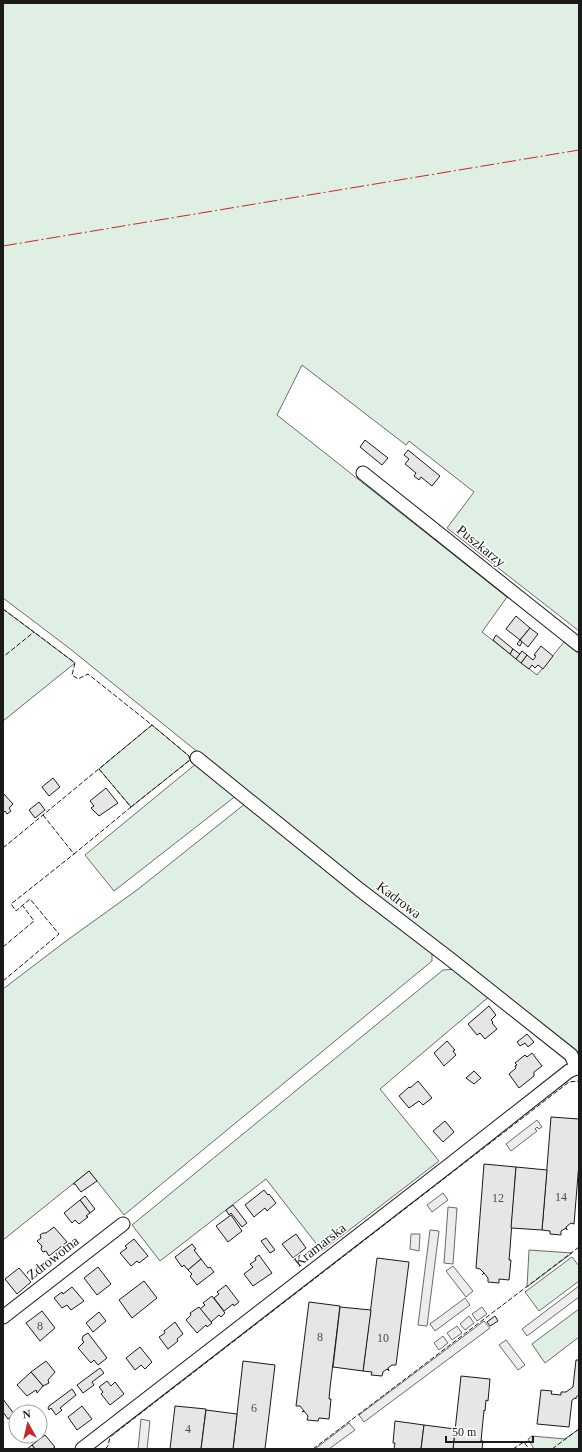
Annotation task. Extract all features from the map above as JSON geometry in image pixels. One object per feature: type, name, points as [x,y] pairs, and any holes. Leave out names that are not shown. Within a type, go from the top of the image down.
[{"type":"street","name":"Puszkarzy","points":[[363,473],[579,645]]},
{"type":"street","name":"Kadrowa","points":[[197,758],[360,890],[571,1055],[578,1068]]},
{"type":"street","name":"Kramarska","points":[[82,1449],[569,1071],[578,1068]]},
{"type":"street","name":"Zdrowotna","points":[[3,1317],[123,1224]]},
{"type":"green space","points":[[3,3],[579,3],[579,631],[447,528],[474,492],[409,441],[406,445],[302,365],[277,415],[507,597],[482,632],[537,675],[564,642],[579,654],[579,1055],[577,1053],[574,1056],[69,648],[3,598]]},
{"type":"green space","points":[[3,609],[75,663],[3,721]]},
{"type":"green space","points":[[152,725],[189,756],[190,760],[131,807],[99,769]]},
{"type":"green space","points":[[197,763],[237,795],[114,891],[85,855]]},
{"type":"green space","points":[[246,803],[432,950],[432,961],[124,1215],[89,1171],[3,1240],[3,989],[137,890]]},
{"type":"green space","points":[[457,969],[491,995],[380,1089],[439,1161],[322,1251],[266,1179],[160,1261],[132,1225],[443,970]]},
{"type":"green space","points":[[529,1250],[572,1253],[527,1287]]},
{"type":"green space","points":[[572,1257],[579,1266],[579,1281],[539,1311],[525,1292]]},
{"type":"green space","points":[[579,1309],[579,1337],[545,1363],[532,1344]]},
{"type":"green space","points":[[579,1429],[579,1449],[534,1449],[528,1439],[532,1436],[565,1439]]},
{"type":"shaded area","points":[[537,1120],[542,1127],[539,1129],[537,1127],[535,1129],[537,1131],[511,1151],[506,1144]]},
{"type":"shaded area","points":[[443,1193],[448,1200],[432,1212],[427,1205]]},
{"type":"shaded area","points":[[448,1207],[457,1208],[453,1264],[444,1263]]},
{"type":"shaded area","points":[[430,1230],[439,1231],[427,1326],[418,1325]]},
{"type":"shaded area","points":[[411,1234],[420,1234],[419,1251],[410,1249]]},
{"type":"shaded area","points":[[453,1266],[473,1291],[466,1297],[446,1271]]},
{"type":"shaded area","points":[[579,1286],[579,1297],[527,1336],[522,1329]]},
{"type":"shaded area","points":[[465,1298],[470,1305],[435,1331],[430,1324]]},
{"type":"shaded area","points":[[482,1307],[487,1314],[477,1321],[472,1314]]},
{"type":"shaded area","points":[[469,1316],[474,1323],[465,1330],[460,1324]]},
{"type":"shaded area","points":[[484,1321],[490,1328],[364,1422],[359,1415]]},
{"type":"shaded area","points":[[457,1326],[462,1333],[452,1340],[447,1333]]},
{"type":"shaded area","points":[[443,1336],[448,1343],[439,1350],[434,1343]]},
{"type":"shaded area","points":[[506,1340],[525,1365],[518,1370],[499,1345]]},
{"type":"shaded area","points":[[141,1419],[150,1421],[147,1449],[138,1449]]},
{"type":"shaded area","points":[[349,1423],[355,1430],[329,1449],[315,1449]]},
{"type":"building","points":[[365,440],[388,458],[382,465],[360,447]]},
{"type":"building","points":[[408,450],[440,476],[432,486],[421,477],[419,480],[414,476],[416,473],[405,464],[409,459],[404,455]]},
{"type":"building","points":[[516,616],[530,628],[520,640],[506,629]]},
{"type":"building","points":[[530,628],[538,634],[528,647],[520,640]]},
{"type":"building","points":[[496,635],[513,649],[510,654],[493,640]]},
{"type":"building","points":[[520,640],[522,642],[520,646],[517,644]]},
{"type":"building","points":[[541,646],[553,656],[543,669],[538,665],[535,668],[532,665],[529,669],[521,663],[527,655],[533,660],[536,656],[534,655]]},
{"type":"building","points":[[513,649],[520,654],[516,659],[510,654]]},
{"type":"building","points":[[522,651],[527,655],[521,663],[516,659]]},
{"type":"building","points":[[53,778],[60,787],[49,796],[42,787]]},
{"type":"building","points":[[106,788],[118,803],[99,816],[91,808],[94,806],[90,801]]},
{"type":"building","points":[[3,793],[13,804],[9,808],[11,811],[7,814],[5,811],[3,813]]},
{"type":"building","points":[[39,802],[45,810],[35,818],[29,810]]},
{"type":"building","points":[[489,1006],[496,1015],[491,1020],[497,1029],[485,1039],[480,1033],[477,1035],[468,1024]]},
{"type":"building","points":[[527,1034],[534,1042],[528,1047],[525,1043],[520,1046],[517,1042]]},
{"type":"building","points":[[447,1041],[455,1050],[453,1051],[456,1055],[444,1066],[434,1053]]},
{"type":"building","points":[[532,1053],[542,1066],[534,1072],[534,1076],[519,1088],[509,1074],[516,1068],[515,1066],[517,1065],[515,1063],[525,1055],[527,1057]]},
{"type":"building","points":[[474,1071],[481,1078],[474,1084],[466,1078]]},
{"type":"building","points":[[418,1081],[432,1098],[423,1105],[419,1101],[409,1108],[399,1096]]},
{"type":"building","points":[[551,1117],[579,1119],[579,1163],[574,1224],[571,1223],[566,1227],[567,1230],[566,1228],[561,1231],[561,1235],[550,1234],[550,1231],[542,1230]]},
{"type":"building","points":[[445,1121],[454,1132],[443,1142],[433,1131]]},
{"type":"building","points":[[484,1164],[516,1167],[509,1260],[511,1260],[509,1280],[499,1279],[499,1283],[488,1282],[488,1278],[480,1269],[476,1268]]},
{"type":"building","points":[[516,1167],[547,1170],[542,1230],[511,1228]]},
{"type":"building","points":[[89,1171],[97,1181],[81,1192],[75,1184],[73,1184]]},
{"type":"building","points":[[264,1190],[276,1203],[267,1211],[265,1208],[254,1217],[245,1205]]},
{"type":"building","points":[[85,1196],[95,1209],[90,1213],[80,1200]]},
{"type":"building","points":[[80,1200],[90,1213],[86,1216],[88,1217],[79,1224],[75,1220],[72,1223],[64,1213]]},
{"type":"building","points":[[233,1205],[247,1223],[242,1227],[231,1213],[229,1215],[226,1210]]},
{"type":"building","points":[[231,1215],[242,1231],[228,1242],[216,1226]]},
{"type":"building","points":[[54,1227],[67,1242],[49,1256],[46,1251],[43,1252],[41,1249],[42,1246],[37,1241],[41,1238],[40,1235],[46,1233]]},
{"type":"building","points":[[296,1234],[306,1248],[293,1258],[282,1244]]},
{"type":"building","points":[[266,1238],[275,1250],[270,1253],[261,1241]]},
{"type":"building","points":[[134,1239],[148,1256],[139,1263],[137,1261],[131,1266],[120,1253],[127,1248],[125,1246]]},
{"type":"building","points":[[192,1244],[196,1249],[194,1250],[201,1259],[188,1270],[184,1265],[182,1267],[175,1257]]},
{"type":"building","points":[[259,1255],[272,1273],[253,1286],[244,1274],[253,1267],[250,1264],[256,1260],[255,1258]]},
{"type":"building","points":[[377,1258],[409,1262],[396,1365],[392,1365],[388,1368],[389,1371],[387,1369],[383,1372],[382,1376],[371,1375],[372,1372],[363,1371]]},
{"type":"building","points":[[201,1259],[208,1268],[210,1267],[214,1272],[197,1285],[190,1276],[192,1274],[188,1270]]},
{"type":"building","points":[[98,1267],[111,1284],[97,1295],[84,1278]]},
{"type":"building","points":[[19,1268],[31,1282],[17,1294],[5,1279]]},
{"type":"building","points":[[144,1281],[157,1298],[132,1318],[119,1300]]},
{"type":"building","points":[[226,1285],[239,1302],[234,1306],[233,1304],[224,1311],[214,1298],[219,1294],[217,1292]]},
{"type":"building","points":[[72,1287],[84,1301],[71,1310],[67,1305],[62,1308],[54,1298],[62,1292],[63,1294]]},
{"type":"building","points":[[212,1296],[225,1313],[221,1317],[219,1315],[211,1322],[200,1309],[205,1305],[203,1303]]},
{"type":"building","points":[[309,1302],[340,1306],[330,1388],[329,1399],[331,1399],[329,1419],[319,1418],[318,1421],[307,1420],[308,1416],[300,1406],[296,1406]]},
{"type":"building","points":[[199,1307],[212,1323],[207,1327],[206,1325],[197,1333],[186,1320],[191,1315],[190,1313]]},
{"type":"building","points":[[340,1307],[371,1310],[363,1371],[333,1367]]},
{"type":"building","points":[[42,1311],[55,1328],[40,1341],[26,1323]]},
{"type":"building","points":[[99,1312],[106,1321],[93,1332],[86,1323]]},
{"type":"building","points":[[495,1316],[498,1321],[490,1326],[487,1322]]},
{"type":"building","points":[[175,1322],[183,1334],[177,1339],[178,1341],[168,1349],[159,1337]]},
{"type":"building","points":[[88,1333],[107,1358],[98,1365],[94,1360],[91,1363],[78,1348],[84,1342],[82,1340],[83,1336]]},
{"type":"building","points":[[140,1347],[152,1362],[145,1369],[141,1365],[135,1370],[126,1358]]},
{"type":"building","points":[[576,1360],[579,1360],[579,1395],[576,1399],[575,1398],[572,1400],[569,1427],[537,1424],[541,1390],[552,1391],[551,1394],[561,1395],[561,1392],[566,1392],[573,1387]]},
{"type":"building","points":[[46,1361],[55,1372],[48,1380],[49,1383],[43,1386],[31,1372]]},
{"type":"building","points":[[243,1361],[275,1365],[265,1449],[233,1449]]},
{"type":"building","points":[[100,1368],[104,1373],[92,1382],[94,1385],[83,1393],[77,1385]]},
{"type":"building","points":[[31,1372],[43,1386],[37,1393],[36,1390],[27,1396],[17,1385]]},
{"type":"building","points":[[461,1376],[490,1379],[488,1401],[486,1400],[485,1411],[484,1410],[481,1441],[483,1441],[482,1449],[453,1449]]},
{"type":"building","points":[[107,1381],[111,1386],[115,1382],[124,1394],[110,1405],[101,1394],[103,1392],[99,1387]]},
{"type":"building","points":[[72,1389],[76,1395],[60,1408],[62,1410],[56,1415],[51,1408],[49,1410],[49,1406]]},
{"type":"building","points":[[3,1399],[8,1406],[8,1419],[3,1412]]},
{"type":"building","points":[[82,1406],[92,1419],[77,1430],[68,1417]]},
{"type":"building","points":[[175,1406],[206,1409],[201,1449],[170,1449]]},
{"type":"building","points":[[206,1410],[237,1414],[233,1449],[201,1449]]},
{"type":"building","points":[[395,1421],[424,1425],[421,1449],[394,1449],[395,1443],[393,1443]]},
{"type":"building","points":[[424,1425],[455,1429],[453,1449],[421,1449]]},
{"type":"building","points":[[48,1439],[55,1447],[52,1449],[35,1449],[32,1445],[48,1444]]},
{"type":"building","points":[[32,1445],[35,1449],[27,1449]]},
{"type":"fence","points":[[3,609],[34,632],[3,657]]},
{"type":"fence","points":[[3,848],[152,725],[88,674],[78,679],[72,675],[75,663],[34,632]]},
{"type":"fence","points":[[99,769],[131,807],[190,760],[189,756],[152,725]]},
{"type":"fence","points":[[43,815],[74,854],[131,807]]},
{"type":"fence","points":[[3,981],[59,934],[30,899],[16,911],[11,904],[74,854]]},
{"type":"fence","points":[[3,947],[34,921],[23,906]]},
{"type":"fence","points":[[105,1449],[108,1446],[110,1437],[569,1082],[579,1081]]},
{"type":"fence","points":[[313,1449],[579,1247]]},
{"type":"fence","points":[[552,1449],[579,1429]]},
{"type":"fence","points":[[513,1449],[524,1442],[529,1449]]},
{"type":"power","points":[[3,246],[579,150]]}]
